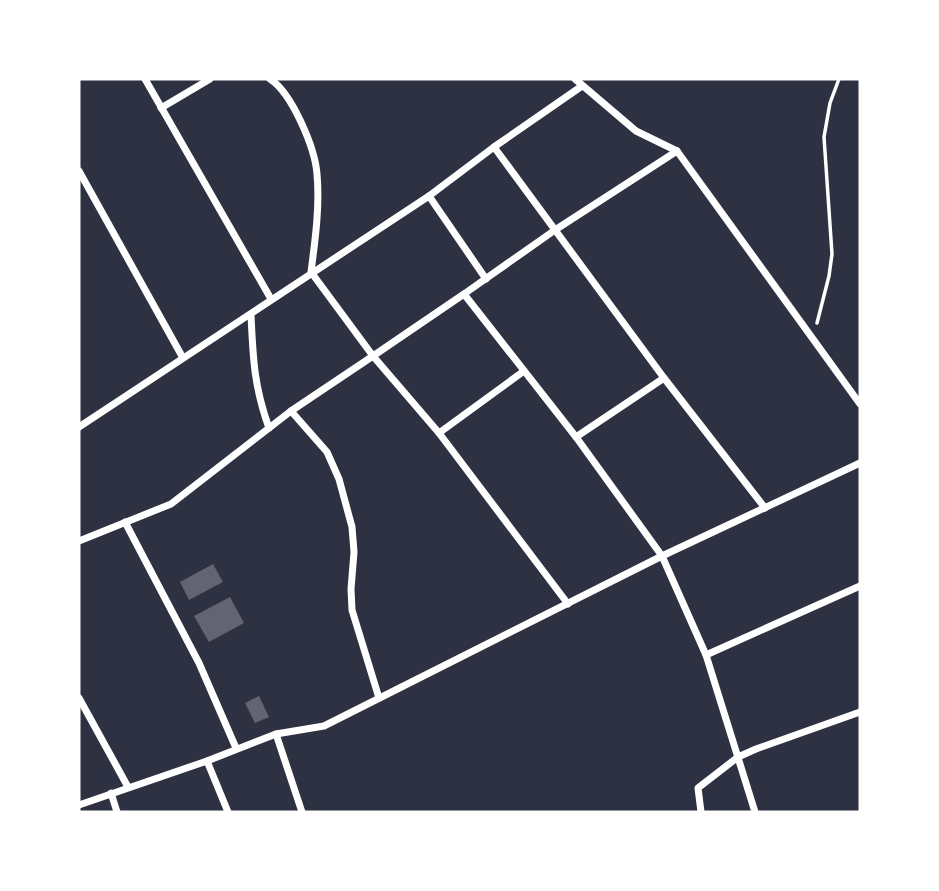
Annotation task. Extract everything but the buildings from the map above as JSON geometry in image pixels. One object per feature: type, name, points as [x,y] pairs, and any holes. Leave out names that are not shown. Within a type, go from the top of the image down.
[{"type":"street","points":[[145,79],[271,299]]},
{"type":"street","points":[[161,108],[210,79]]},
{"type":"street","points":[[270,79],[276,83],[300,117],[317,173],[316,229],[311,272],[373,356],[439,433],[568,604]]},
{"type":"street","points":[[575,79],[636,131],[677,151],[860,404]]},
{"type":"street","points":[[79,427],[429,196],[494,146],[582,86]]},
{"type":"street","points":[[494,146],[664,378],[765,508]]},
{"type":"street","points":[[79,541],[171,504],[291,411],[555,230],[677,151]]},
{"type":"street","points":[[79,171],[183,358]]},
{"type":"street","points":[[429,196],[486,279]]},
{"type":"street","points":[[464,294],[576,437],[662,556],[706,654],[755,812]]},
{"type":"street","points":[[251,315],[253,368],[258,397],[269,428]]},
{"type":"street","points":[[439,433],[524,371]]},
{"type":"street","points":[[576,437],[664,378]]},
{"type":"street","points":[[291,411],[327,452],[339,479],[352,527],[352,610],[379,698]]},
{"type":"street","points":[[79,805],[276,734],[324,726],[662,556],[860,463]]},
{"type":"street","points":[[125,522],[199,663],[236,748]]},
{"type":"street","points":[[706,654],[860,586]]},
{"type":"street","points":[[79,698],[128,787]]},
{"type":"street","points":[[701,812],[698,788],[738,757],[860,712]]},
{"type":"street","points":[[276,734],[302,812]]},
{"type":"street","points":[[207,761],[228,812]]},
{"type":"street","points":[[111,793],[117,812]]},
{"type":"path","points":[[813,338],[832,254],[824,137],[830,103],[839,79]]}]
